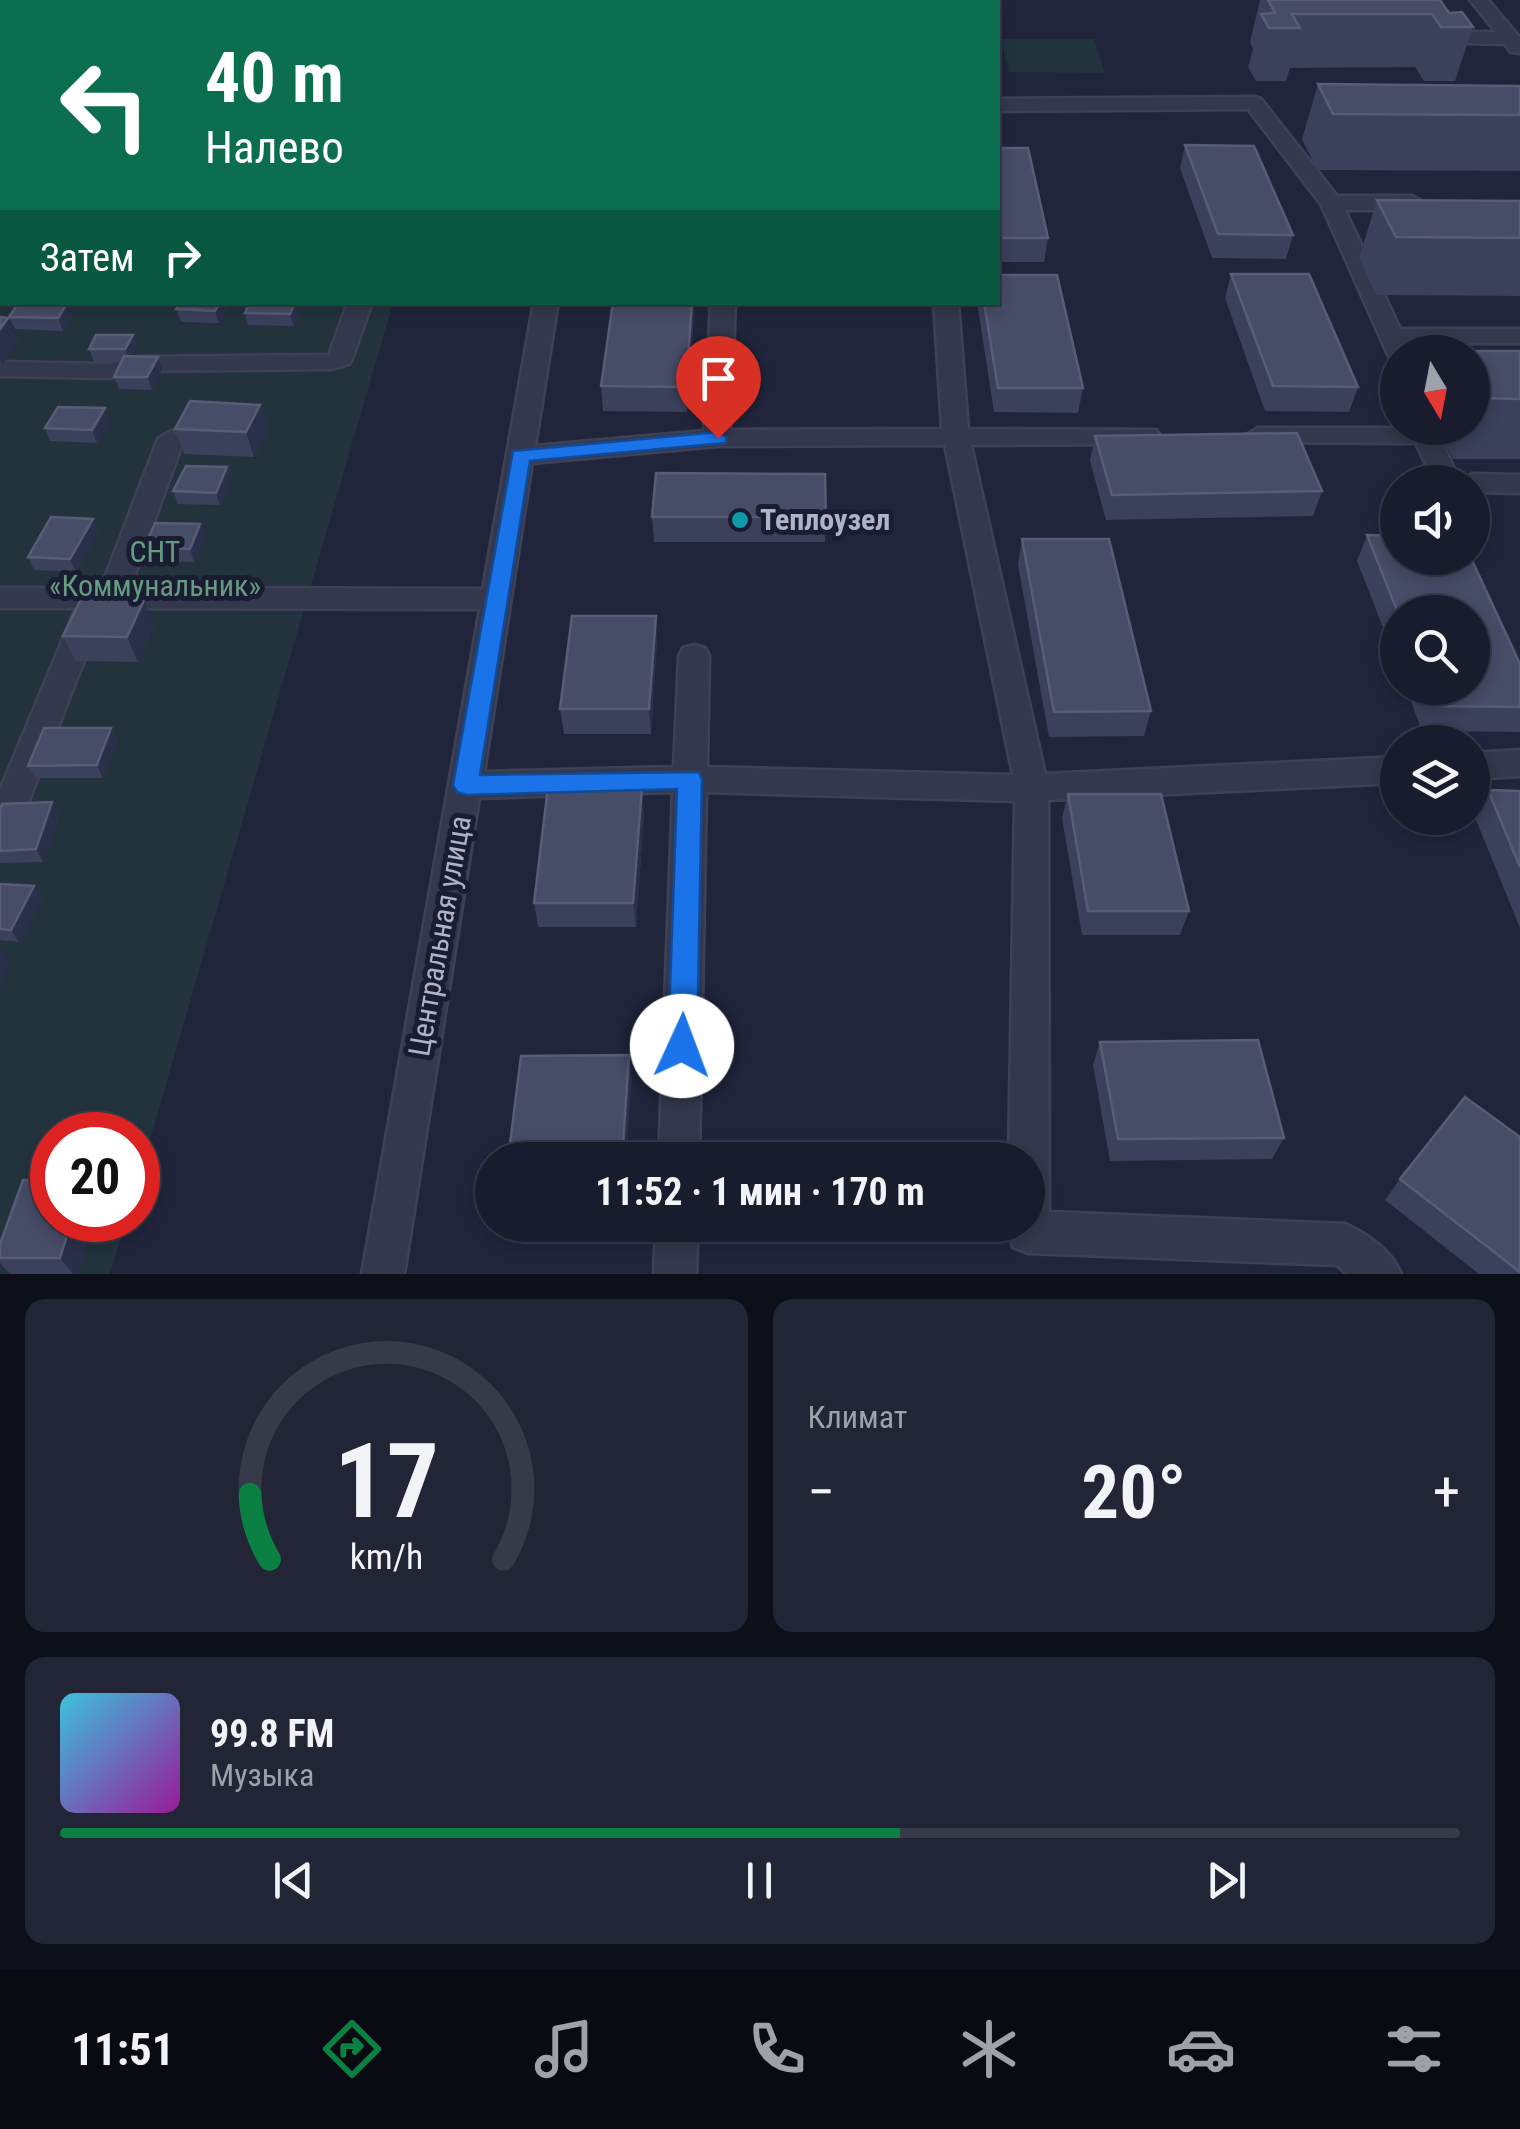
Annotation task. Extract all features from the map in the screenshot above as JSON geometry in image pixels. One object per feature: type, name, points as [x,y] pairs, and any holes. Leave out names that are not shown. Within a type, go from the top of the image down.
[{"type":"street","points":[[1479,0],[1515,44]]},
{"type":"street","points":[[1419,38],[1515,44]]},
{"type":"street","points":[[1000,105],[1254,103],[1331,203],[1391,335]]},
{"type":"street","points":[[1331,203],[1444,203]]},
{"type":"street","points":[[0,369],[108,371],[139,364],[330,362],[340,359],[359,305]]},
{"type":"street","name":"Центральная улица","points":[[384,1274],[545,305]]},
{"type":"street","points":[[718,438],[723,305]]},
{"type":"street","points":[[946,305],[956,437],[1032,788],[1028,1232],[1345,1245],[1380,1274]]},
{"type":"street","points":[[1490,338],[1520,336]]},
{"type":"street","points":[[1228,436],[1380,432]]},
{"type":"street","points":[[520,456],[718,438],[1170,436]]},
{"type":"street","points":[[0,831],[171,439]]},
{"type":"street","points":[[1490,483],[1520,484]]},
{"type":"street","points":[[0,598],[497,599]]},
{"type":"street","points":[[680,1142],[694,656]]},
{"type":"street","points":[[1490,765],[1520,764]]},
{"type":"street","points":[[466,785],[690,779],[1032,788],[1380,771]]},
{"type":"street","points":[[675,1274],[676,1242]]},
{"type":"green space","points":[[1001,39],[1094,39],[1105,73],[1009,72]]},
{"type":"green space","name":"СНТ «Коммунальник»","points":[[0,305],[392,305],[158,1112],[30,1112],[30,1242],[119,1242],[110,1274],[0,1274]]},
{"type":"building","points":[[1268,0],[1440,0],[1449,13],[1462,12],[1473,27],[1441,27],[1432,14],[1292,14],[1300,28],[1269,28],[1261,14],[1275,13]]},
{"type":"building","points":[[1318,84],[1520,86],[1520,115],[1333,114]]},
{"type":"building","points":[[1185,145],[1254,146],[1293,235],[1218,234]]},
{"type":"building","points":[[1000,148],[1028,148],[1048,238],[1000,238]]},
{"type":"building","points":[[1377,200],[1520,201],[1520,238],[1396,237]]},
{"type":"building","points":[[1231,274],[1309,274],[1358,387],[1273,386]]},
{"type":"building","points":[[1000,275],[1057,275],[1083,388],[998,388],[984,305],[1000,305]]},
{"type":"building","points":[[17,305],[66,305],[58,318],[9,317]]},
{"type":"building","points":[[179,305],[218,305],[215,311],[176,309]]},
{"type":"building","points":[[249,305],[294,305],[290,314],[245,313]]},
{"type":"building","points":[[613,305],[692,305],[686,387],[601,386]]},
{"type":"building","points":[[96,335],[133,335],[125,349],[89,349]]},
{"type":"building","points":[[1490,351],[1520,351],[1520,399],[1490,398]]},
{"type":"building","points":[[124,356],[158,357],[147,377],[114,377]]},
{"type":"building","points":[[190,401],[260,405],[246,432],[175,429]]},
{"type":"building","points":[[58,407],[105,408],[92,430],[45,428]]},
{"type":"building","points":[[1297,433],[1322,491],[1112,495],[1095,436]]},
{"type":"building","points":[[186,466],[227,467],[216,493],[173,491]]},
{"type":"building","points":[[656,473],[825,474],[826,517],[652,517]]},
{"type":"building","points":[[51,517],[93,519],[70,559],[28,557]]},
{"type":"building","points":[[155,523],[200,524],[190,549],[144,548]]},
{"type":"building","points":[[1367,535],[1380,535],[1380,568]]},
{"type":"building","points":[[1022,539],[1109,539],[1151,711],[1054,712]]},
{"type":"building","points":[[1383,575],[1479,575],[1488,595],[1391,595]]},
{"type":"building","points":[[81,599],[144,600],[127,637],[63,636]]},
{"type":"building","points":[[1490,599],[1520,664],[1520,707],[1434,706],[1490,705]]},
{"type":"building","points":[[572,616],[656,616],[649,709],[560,709]]},
{"type":"building","points":[[44,728],[111,728],[97,765],[28,766]]},
{"type":"building","points":[[548,787],[642,787],[633,903],[534,903]]},
{"type":"building","points":[[1490,790],[1520,791],[1520,867],[1490,795]]},
{"type":"building","points":[[1068,794],[1161,794],[1189,911],[1088,911]]},
{"type":"building","points":[[52,802],[36,849],[0,851],[2,804]]},
{"type":"building","points":[[0,884],[34,886],[11,930],[0,929]]},
{"type":"building","points":[[1258,1040],[1284,1138],[1118,1139],[1100,1042]]},
{"type":"building","points":[[629,1055],[623,1142],[510,1142],[521,1056]]},
{"type":"building","points":[[1465,1097],[1520,1137],[1520,1272],[1400,1179]]},
{"type":"building","points":[[23,1180],[30,1180],[30,1242],[65,1242],[60,1258],[0,1258],[0,1244]]},
{"type":"place","name":"Теплоузел","points":[[740,520]]},
{"type":"route","points":[[682,1046],[690,779],[466,785],[520,456],[718,438]]}]
